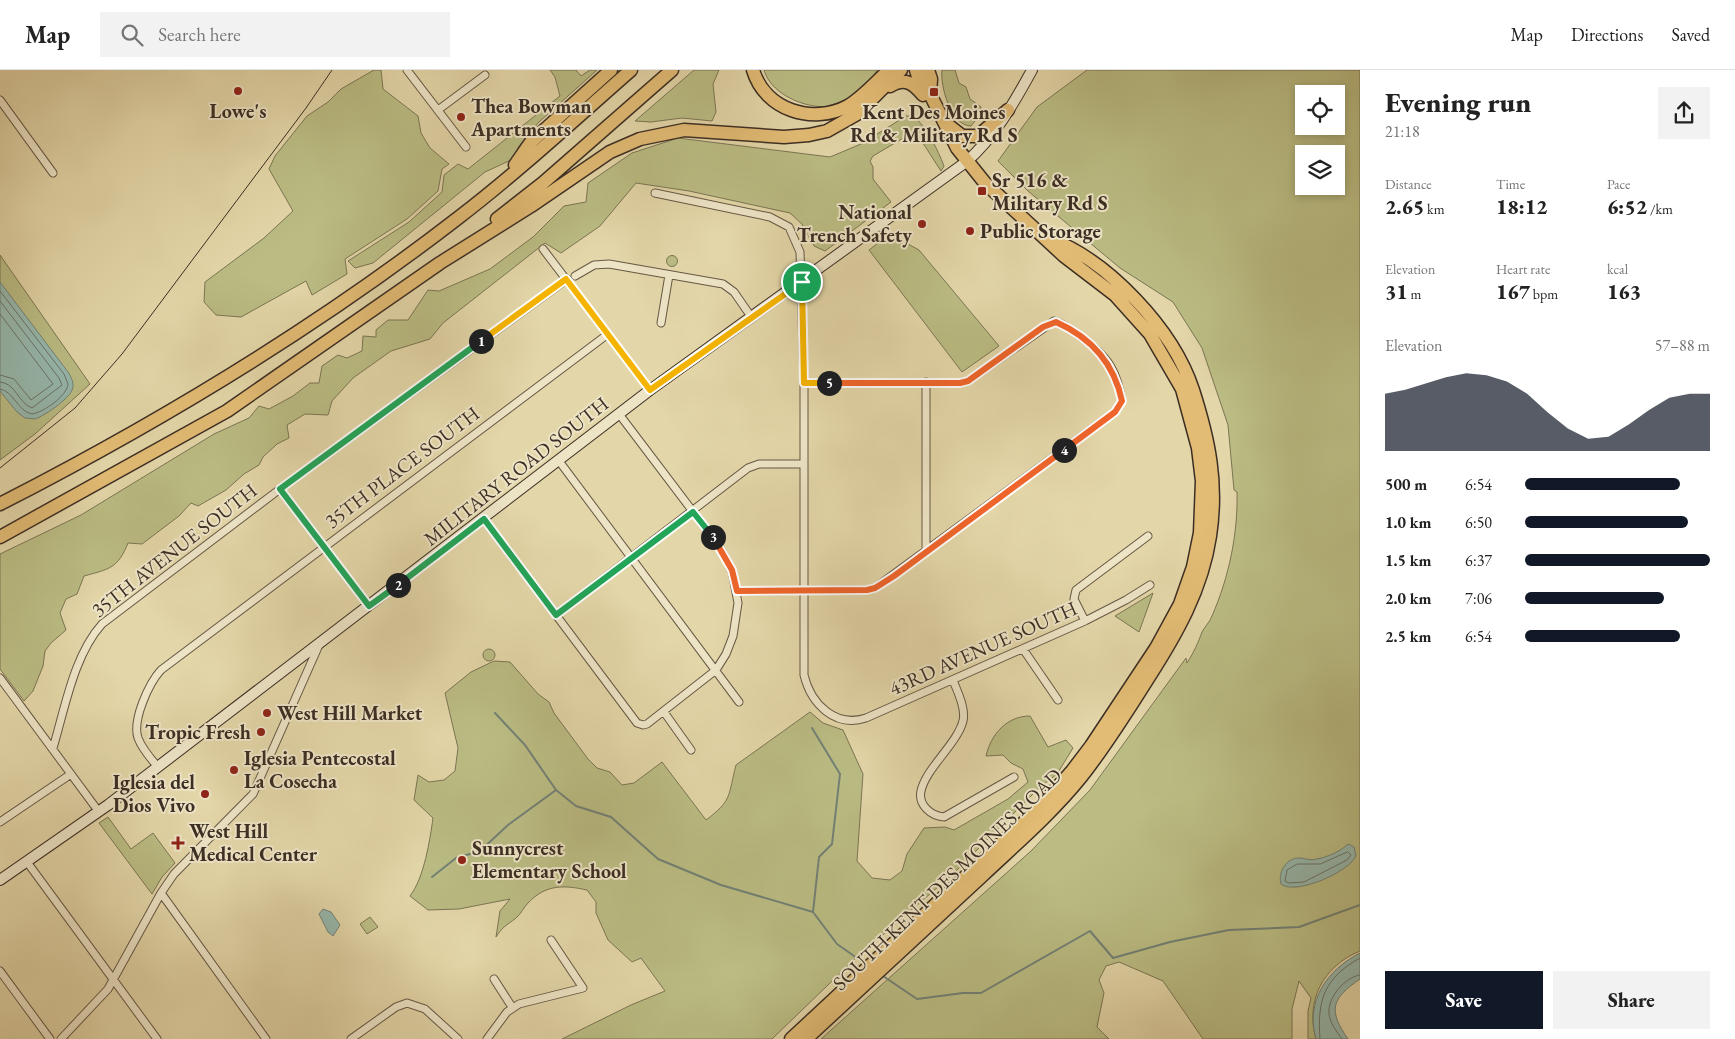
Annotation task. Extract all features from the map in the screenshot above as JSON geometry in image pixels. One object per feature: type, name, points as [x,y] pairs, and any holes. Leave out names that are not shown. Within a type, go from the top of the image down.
[{"type":"highway","points":[[500,185],[531,142],[611,70]]},
{"type":"highway","points":[[0,504],[126,437],[276,346],[406,258],[500,185],[631,70]]},
{"type":"highway","points":[[440,263],[543,183],[672,70]]},
{"type":"highway","points":[[752,70],[763,90],[776,103],[794,112],[817,115],[835,111],[849,105],[889,70]]},
{"type":"highway","points":[[0,537],[106,480],[227,411],[440,263],[531,206],[596,160],[625,145],[656,135],[684,130],[775,136],[818,133],[847,121],[902,70]]},
{"type":"highway","name":"SOUTH KENT DES MOINES ROAD","points":[[791,1039],[1035,812],[1066,778],[1091,746],[1159,642],[1178,609],[1191,574],[1200,533],[1202,481],[1194,428],[1182,389],[1156,343],[1129,309],[1100,282],[1064,256],[1000,200],[966,162],[942,121],[930,94],[920,84],[916,70]]},
{"type":"highway","name":"SOUTH KENT DES MOINES ROAD","points":[[928,70],[931,79],[930,94]]},
{"type":"highway","points":[[877,95],[899,81],[906,81],[912,84],[936,107]]},
{"type":"highway","points":[[942,121],[958,134],[974,137],[986,131],[1008,110]]},
{"type":"highway","name":"SOUTH KENT DES MOINES ROAD","points":[[806,1039],[1041,820],[1081,777],[1177,633],[1191,605],[1204,565],[1210,536],[1213,502],[1212,460],[1208,439],[1190,380],[1171,345],[1140,305],[1124,290],[1066,245],[1043,237]]},
{"type":"main road","name":"MILITARY ROAD SOUTH","points":[[0,880],[99,812],[650,390],[966,162],[980,149],[1008,110],[1032,70]]},
{"type":"street","points":[[407,70],[466,147]]},
{"type":"street","points":[[438,110],[485,75]]},
{"type":"street","points":[[0,100],[53,173]]},
{"type":"street","points":[[655,193],[770,217],[789,226],[800,252],[804,383],[805,590]]},
{"type":"street","points":[[543,249],[650,390]]},
{"type":"street","points":[[575,276],[586,269],[601,264],[616,265],[727,286],[737,295],[752,318]]},
{"type":"street","points":[[661,323],[669,275]]},
{"type":"street","name":"35TH AVENUE SOUTH","points":[[52,748],[81,657],[93,634],[102,624],[280,489],[566,279]]},
{"type":"street","points":[[737,591],[871,590],[894,576],[926,550],[1115,412],[1122,401],[1112,368],[1106,358],[1062,324],[1054,321],[968,381],[804,383]]},
{"type":"street","name":"35TH PLACE SOUTH","points":[[158,767],[140,742],[137,732],[144,700],[154,678],[161,670],[608,334]]},
{"type":"street","points":[[926,382],[926,550]]},
{"type":"street","points":[[484,519],[637,723],[645,725],[664,712],[716,670],[726,654],[736,626],[737,591],[732,570],[724,553],[619,414]]},
{"type":"street","points":[[558,461],[739,702]]},
{"type":"street","points":[[556,615],[753,465],[767,463],[804,464]]},
{"type":"street","points":[[280,489],[369,606]]},
{"type":"street","points":[[1085,621],[1074,600],[1076,590],[1148,536]]},
{"type":"street","name":"43RD AVENUE SOUTH","points":[[805,590],[804,675],[811,696],[825,712],[837,718],[860,720],[1085,621],[1150,585]]},
{"type":"street","points":[[61,1039],[108,989],[161,893],[174,874],[253,794],[320,644]]},
{"type":"street","points":[[1023,649],[1058,700]]},
{"type":"street","points":[[0,678],[99,812]]},
{"type":"street","points":[[953,680],[961,701],[963,719],[957,733],[922,788],[922,802],[932,814],[944,817],[1014,776]]},
{"type":"street","points":[[664,712],[691,750]]},
{"type":"street","points":[[0,822],[71,774]]},
{"type":"street","points":[[27,862],[157,1039]]},
{"type":"street","points":[[161,893],[266,1039]]},
{"type":"street","points":[[487,1039],[512,1007],[537,998],[583,988],[551,940]]},
{"type":"street","points":[[0,971],[50,1039]]},
{"type":"street","points":[[494,979],[512,1007]]},
{"type":"street","points":[[351,1039],[396,1008],[407,1003],[425,1009],[458,1039]]},
{"type":"green space","points":[[374,70],[381,70],[383,89],[418,116],[421,133],[430,148],[449,164],[442,169],[438,191],[407,219],[345,259],[347,274],[312,295],[306,281],[241,317],[216,315],[204,302],[205,282],[264,238],[293,211],[269,169],[275,156],[307,116],[328,102],[341,89]]},
{"type":"green space","points":[[550,70],[576,70],[581,76],[590,70],[597,70],[539,122],[519,146],[511,160],[485,172],[373,263],[355,268],[348,261],[409,222],[442,192],[444,175],[458,164],[468,169],[560,96],[555,77]]},
{"type":"green space","points":[[694,70],[719,70],[713,84],[716,112],[712,121],[682,118],[651,122],[635,121]]},
{"type":"green space","points":[[764,70],[877,70],[860,93],[838,105],[825,107],[812,106],[786,96],[772,85]]},
{"type":"green space","points":[[942,70],[955,70],[959,83],[966,87],[970,99],[981,107],[979,116],[971,126],[964,124],[958,119],[948,104],[943,86]]},
{"type":"green space","points":[[1087,70],[1360,70],[1360,951],[1336,966],[1320,986],[1315,998],[1313,1011],[1316,1039],[1308,1039],[1308,1011],[1311,998],[1299,981],[1292,1009],[1292,1039],[1203,1039],[1163,981],[1119,962],[1106,966],[1099,980],[1104,993],[1097,1027],[1109,1039],[821,1039],[1031,851],[1090,790],[1186,658],[1187,663],[1211,618],[1228,571],[1236,524],[1237,492],[1234,490],[1228,425],[1202,348],[1173,302],[1120,268],[1028,191],[998,161],[1037,107]]},
{"type":"green space","points":[[906,116],[914,116],[928,133],[944,166],[941,171],[919,137],[912,133],[873,156],[870,161],[873,167],[873,179],[891,202],[825,251],[814,246],[802,224],[790,213],[689,191],[636,183],[600,226],[561,253],[545,243],[443,323],[430,339],[391,351],[353,378],[332,401],[328,415],[305,414],[287,425],[289,438],[277,444],[263,457],[259,465],[244,474],[226,490],[198,506],[191,503],[179,516],[142,544],[128,543],[117,563],[107,569],[84,576],[77,594],[66,599],[60,613],[66,630],[45,651],[43,666],[33,691],[24,701],[0,669],[0,554],[81,515],[214,434],[249,418],[259,406],[269,409],[293,396],[310,383],[319,383],[322,366],[338,355],[347,358],[362,351],[363,336],[376,337],[376,330],[388,320],[408,320],[428,290],[439,291],[490,269],[533,237],[564,206],[586,202],[588,183],[632,153],[678,138],[830,157],[861,144]]},
{"type":"green space","points":[[890,234],[897,243],[908,244],[919,250],[999,346],[962,372],[869,250]]},
{"type":"green space","points":[[0,255],[90,384],[35,434],[0,460]]},
{"type":"green space","points":[[672,255],[678,261],[672,267],[666,261]]},
{"type":"green space","points":[[1153,593],[1139,632],[1115,616]]},
{"type":"green space","points":[[487,649],[491,649],[495,655],[491,661],[487,661],[483,657],[483,653]]},
{"type":"green space","points":[[494,661],[510,662],[538,694],[549,702],[554,713],[588,759],[597,768],[610,772],[622,785],[634,783],[662,762],[706,820],[725,802],[736,765],[810,712],[823,723],[843,730],[863,774],[857,861],[872,878],[890,880],[902,871],[907,854],[924,828],[945,827],[954,830],[1008,799],[1028,782],[1023,769],[1011,763],[1003,755],[986,756],[992,740],[1007,723],[1014,719],[1030,716],[1048,747],[1066,740],[1073,748],[1057,774],[1038,789],[953,874],[856,958],[772,1039],[562,1039],[631,1005],[665,991],[641,958],[632,962],[608,940],[596,913],[596,902],[587,890],[563,887],[542,892],[528,903],[518,916],[503,928],[496,937],[500,911],[510,899],[459,909],[428,910],[410,896],[423,869],[433,818],[414,800],[418,775],[429,782],[444,780],[455,771],[458,748],[445,693],[471,672]]},
{"type":"green space","points":[[108,817],[131,849],[153,833],[175,863],[162,877],[152,894],[99,823]]},
{"type":"green space","points":[[370,917],[378,927],[367,934],[360,924]]},
{"type":"water","points":[[0,282],[68,372],[72,381],[73,388],[70,394],[50,411],[35,419],[25,418],[17,412],[0,391]]},
{"type":"water","points":[[1348,844],[1354,847],[1356,855],[1345,868],[1322,880],[1298,887],[1288,887],[1281,884],[1282,871],[1289,861],[1298,858],[1312,860],[1321,858],[1338,851]]},
{"type":"water","points":[[323,909],[331,912],[340,925],[333,936],[328,932],[319,914]]},
{"type":"water","points":[[1360,953],[1360,979],[1350,986],[1338,999],[1335,1013],[1348,1039],[1316,1039],[1313,1025],[1314,1012],[1316,1000],[1322,988],[1338,968]]},
{"type":"waterway","points":[[495,713],[525,745],[556,790],[576,806],[611,817],[658,859],[721,885],[813,912],[837,944],[864,963]]},
{"type":"waterway","points":[[812,728],[840,774],[832,844],[819,857],[813,912]]},
{"type":"waterway","points":[[432,877],[456,858],[480,851],[508,825],[556,790]]},
{"type":"waterway","points":[[883,976],[917,999],[963,993],[981,993],[1090,931],[1113,958],[1170,942],[1229,930],[1299,927],[1360,905]]},
{"type":"tram line","points":[[0,468],[75,408],[122,354],[306,108],[332,70]]},
{"type":"place","name":"Lowe's","points":[[238,91]]},
{"type":"place","name":"Kent Des Moines Rd & Military Rd S","points":[[934,92]]},
{"type":"place","name":"Thea Bowman Apartments","points":[[461,117]]},
{"type":"place","name":"Sr 516 & Military Rd S","points":[[982,191]]},
{"type":"place","name":"National Trench Safety","points":[[922,224]]},
{"type":"place","name":"Public Storage","points":[[970,231]]},
{"type":"place","name":"West Hill Market","points":[[267,713]]},
{"type":"place","name":"Tropic Fresh","points":[[261,732]]},
{"type":"place","name":"Iglesia Pentecostal La Cosecha","points":[[234,770]]},
{"type":"place","name":"Iglesia del Dios Vivo","points":[[205,794]]},
{"type":"place","name":"West Hill Medical Center","points":[[178,843]]},
{"type":"place","name":"Sunnycrest Elementary School","points":[[462,860]]},
{"type":"route","points":[[566,279],[650,390],[802,282],[804,383],[960,383],[968,381],[1054,321],[1071,330],[1106,358],[1116,379],[1122,401],[1121,405],[1119,409],[1028,477],[926,550],[894,576],[871,590],[737,591],[732,570],[724,553],[693,512],[556,615],[484,519],[369,606],[280,489],[566,279]]}]
